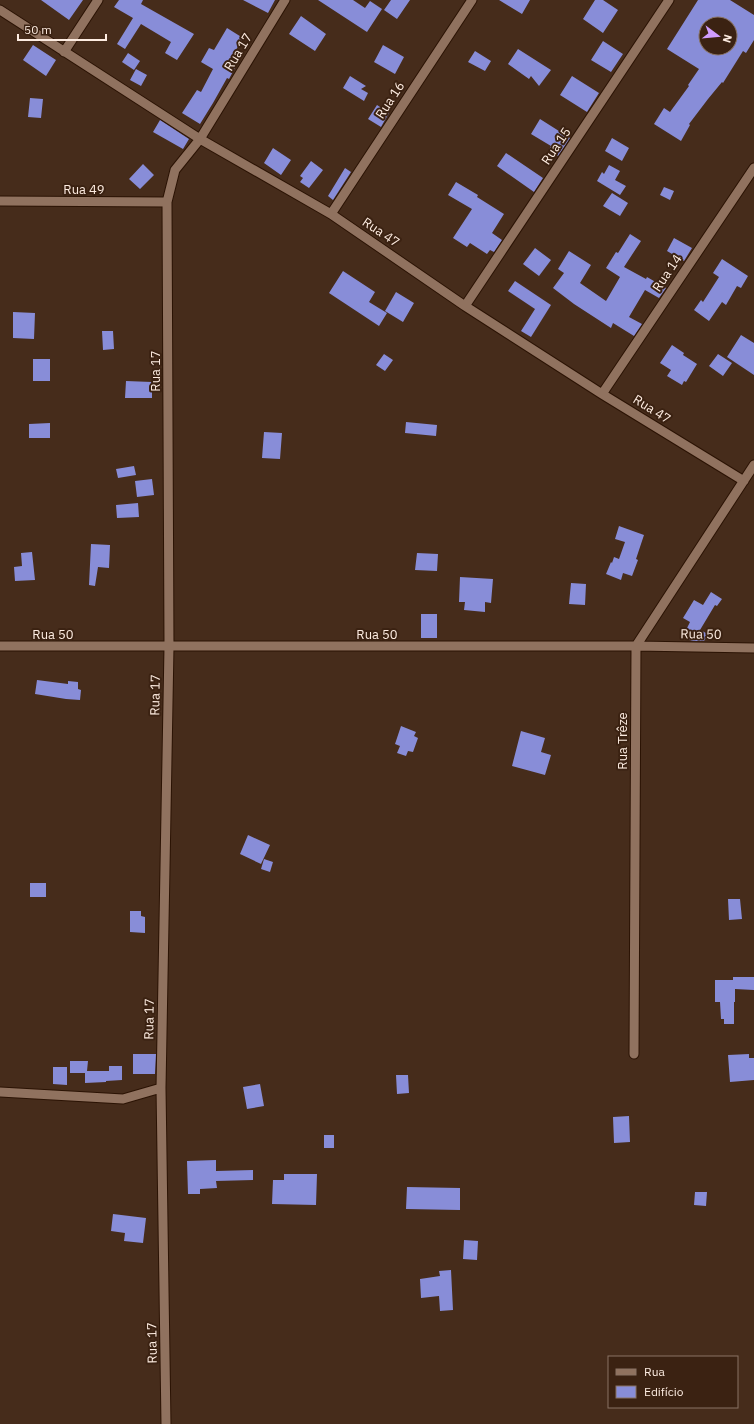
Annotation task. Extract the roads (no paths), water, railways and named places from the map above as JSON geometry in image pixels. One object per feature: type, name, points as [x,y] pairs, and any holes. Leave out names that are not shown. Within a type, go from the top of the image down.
[{"type":"street","points":[[64,52],[98,0]]},
{"type":"street","name":"Rua 17","points":[[166,1424],[161,1088],[169,647],[167,202],[175,170],[200,139],[285,0]]},
{"type":"street","name":"Rua 16","points":[[331,214],[472,0]]},
{"type":"street","name":"Rua 15","points":[[465,306],[669,0]]},
{"type":"street","name":"Rua 47","points":[[0,10],[200,139],[331,214],[465,306],[602,394],[744,481]]},
{"type":"street","name":"Rua 14","points":[[602,394],[754,168]]},
{"type":"street","name":"Rua 49","points":[[0,201],[167,202]]},
{"type":"street","points":[[636,646],[754,465]]},
{"type":"street","name":"Rua 50","points":[[0,646],[636,646],[754,648]]},
{"type":"street","name":"Rua Trêze","points":[[634,1054],[636,646]]},
{"type":"street","points":[[0,1092],[123,1099],[161,1088]]}]
